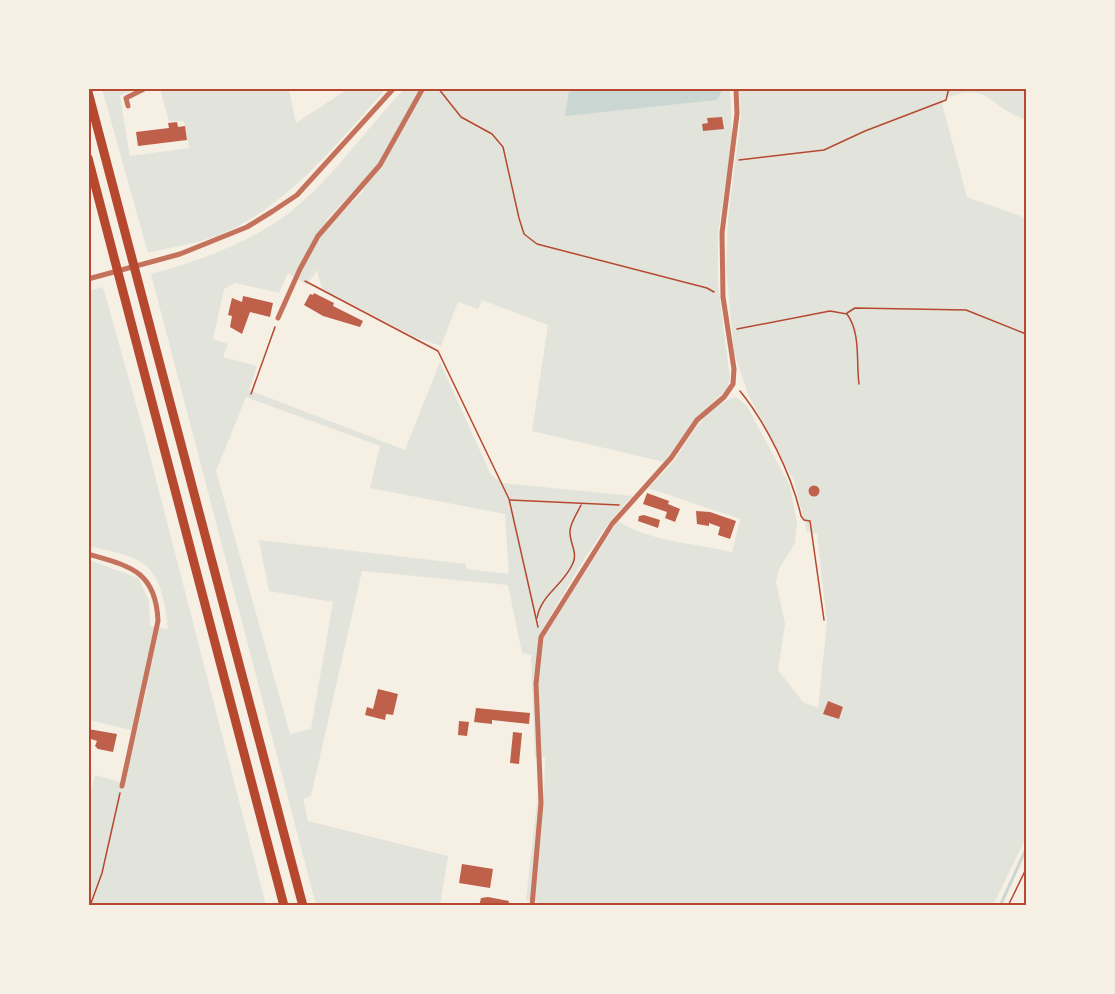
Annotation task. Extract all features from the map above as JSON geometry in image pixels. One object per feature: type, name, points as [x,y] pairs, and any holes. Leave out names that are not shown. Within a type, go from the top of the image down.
[{"type":"highway","points":[[88,92],[303,906]]},
{"type":"highway","points":[[88,158],[284,906]]},
{"type":"street","points":[[128,106],[126,98],[146,88]]},
{"type":"street","points":[[88,279],[180,254],[247,227],[297,195],[394,88]]},
{"type":"street","points":[[278,318],[296,276],[318,236],[380,165],[423,88]]},
{"type":"street","points":[[532,906],[541,803],[536,684],[541,637],[598,545],[628,505],[671,458],[697,420],[724,397],[733,384],[734,369],[723,297],[722,233],[733,160],[737,114],[736,88]]},
{"type":"street","points":[[88,554],[131,566],[147,579],[158,609],[158,621],[122,786]]},
{"type":"path","points":[[438,88],[461,117],[492,134],[503,147],[524,234],[537,244],[707,288],[723,297]]},
{"type":"path","points":[[733,160],[824,150],[865,131],[946,100],[949,88]]},
{"type":"path","points":[[296,276],[438,351],[509,500],[541,637]]},
{"type":"path","points":[[847,314],[855,308],[966,310],[1026,334]]},
{"type":"path","points":[[727,331],[830,311],[847,314],[851,320],[858,352],[855,360],[860,384]]},
{"type":"path","points":[[250,394],[278,318]]},
{"type":"path","points":[[733,384],[751,404],[792,484],[801,516],[804,520],[810,520],[824,620]]},
{"type":"path","points":[[509,500],[581,505],[628,505]]},
{"type":"path","points":[[537,620],[542,600],[561,582],[573,562],[574,551],[569,530],[581,505]]},
{"type":"path","points":[[90,906],[102,873],[122,786]]},
{"type":"path","points":[[1008,906],[1026,869]]},
{"type":"shaded area","points":[[569,88],[723,89],[717,100],[565,116]]},
{"type":"shaded area","points":[[102,89],[135,89],[120,96],[130,156],[189,148],[184,121],[169,121],[160,89],[289,89],[296,123],[348,89],[386,89],[330,151],[268,208],[244,223],[211,238],[148,253]]},
{"type":"shaded area","points":[[404,89],[569,89],[565,115],[717,100],[723,89],[730,89],[732,139],[718,233],[718,284],[730,379],[727,389],[696,418],[664,462],[532,431],[548,325],[482,300],[478,309],[458,302],[441,346],[415,337],[322,289],[317,270],[307,285],[288,273],[279,293],[235,283],[224,289],[213,339],[228,344],[223,357],[257,366],[249,390],[405,450],[440,362],[491,475],[502,483],[632,496],[606,527],[584,560],[542,630],[547,632],[618,521],[659,538],[732,552],[740,519],[648,488],[670,465],[709,413],[726,400],[736,397],[747,406],[790,486],[797,523],[795,543],[779,569],[776,582],[785,624],[778,670],[803,702],[818,708],[827,622],[817,534],[807,532],[794,481],[748,394],[734,352],[726,268],[728,218],[741,116],[739,89],[1026,89],[1026,120],[979,94],[969,93],[941,100],[967,197],[1026,218],[1026,838],[993,905],[537,906],[537,901],[526,900],[538,793],[544,794],[545,757],[535,758],[531,655],[522,653],[508,585],[362,571],[311,796],[303,799],[308,821],[448,856],[440,905],[316,905],[151,274],[223,250],[274,224],[304,200],[334,170]],"holes":[[[359,185],[364,190],[330,226],[326,220]],[[246,397],[380,446],[370,488],[505,514],[509,574],[466,569],[466,564],[259,540],[269,591],[333,602],[311,729],[290,734],[216,471]]]},
{"type":"shaded area","points":[[103,287],[144,433],[266,905],[89,905],[89,800],[95,775],[123,783],[147,689],[141,688],[131,730],[89,720],[89,560],[138,578],[149,601],[150,626],[168,629],[161,591],[153,573],[139,561],[89,546],[89,291]]},
{"type":"building","points":[[722,117],[724,129],[703,131],[702,124],[708,123],[707,118]]},
{"type":"building","points":[[177,122],[178,127],[185,126],[187,140],[138,146],[136,132],[169,128],[168,123]]},
{"type":"building","points":[[314,293],[334,303],[333,306],[363,321],[360,327],[323,316],[304,305],[310,294]]},
{"type":"building","points":[[243,296],[273,303],[270,317],[250,312],[242,334],[230,327],[232,316],[228,315],[232,298],[242,302]]},
{"type":"building","points":[[814,485],[820,491],[814,497],[808,491]]},
{"type":"building","points":[[647,493],[669,501],[668,504],[680,509],[675,522],[665,518],[667,512],[643,504]]},
{"type":"building","points":[[696,511],[710,512],[736,521],[730,539],[718,535],[720,527],[709,523],[709,526],[697,524]]},
{"type":"building","points":[[644,515],[660,520],[658,528],[638,521],[639,516]]},
{"type":"building","points":[[378,689],[398,694],[393,715],[386,714],[385,720],[365,715],[367,707],[373,709]]},
{"type":"building","points":[[828,701],[843,707],[839,719],[823,714]]},
{"type":"building","points":[[476,708],[530,713],[529,724],[492,720],[492,724],[474,722]]},
{"type":"building","points":[[459,721],[469,722],[467,736],[458,735]]},
{"type":"building","points":[[88,729],[117,734],[113,752],[98,749],[95,746],[97,741],[91,739],[88,745]]},
{"type":"building","points":[[513,732],[522,733],[519,764],[510,763]]},
{"type":"building","points":[[462,864],[493,869],[490,888],[459,883]]},
{"type":"building","points":[[481,898],[509,901],[508,906],[479,906]]},
{"type":"waterway","points":[[1000,906],[1026,849]]}]
